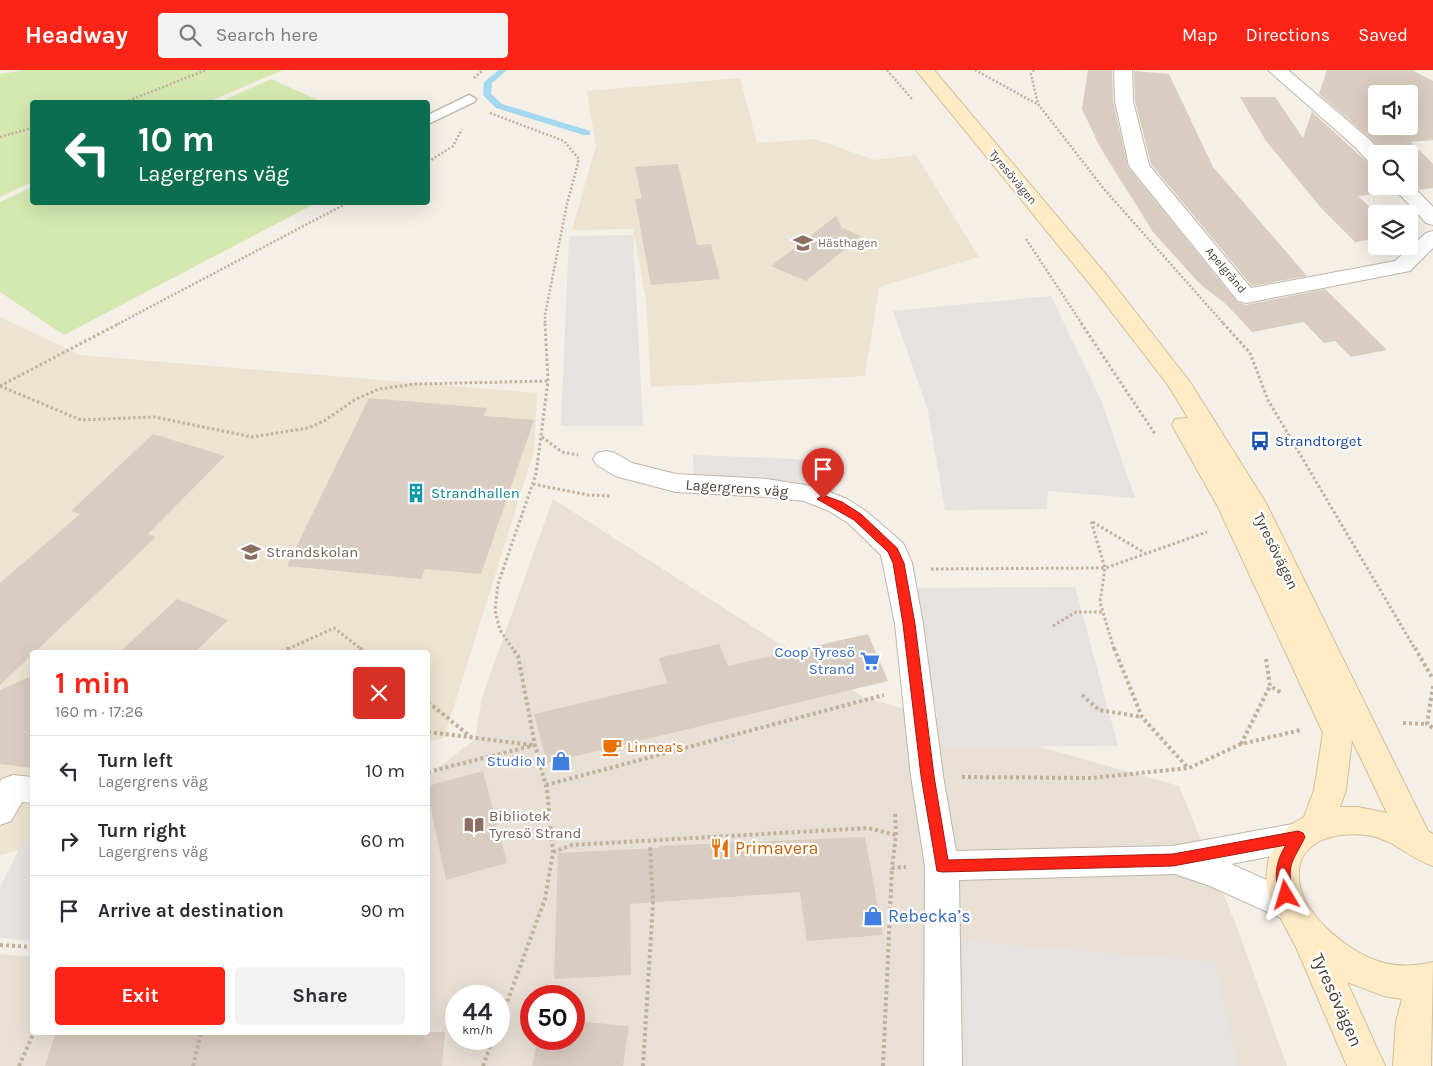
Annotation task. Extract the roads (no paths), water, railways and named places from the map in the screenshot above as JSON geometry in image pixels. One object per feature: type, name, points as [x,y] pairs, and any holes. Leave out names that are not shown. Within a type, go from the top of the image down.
[{"type":"main road","name":"Tyresövägen","points":[[925,70],[1101,283],[1178,382],[1253,503],[1425,846]]},
{"type":"main road","name":"Tyresövägen","points":[[1101,283],[1231,507],[1338,733],[1330,790],[1308,831],[1284,860],[1283,883],[1366,1066]]},
{"type":"main road","name":"Tyresövägen","points":[[1308,831],[1346,819],[1374,822],[1425,846]]},
{"type":"main road","name":"Tyresövägen","points":[[1299,921],[1331,955],[1365,974],[1401,983],[1429,981],[1414,1022],[1412,1066]]},
{"type":"street","name":"Apelgränd","points":[[1123,70],[1124,102],[1139,166],[1246,296],[1402,266],[1433,237]]},
{"type":"street","points":[[1277,70],[1368,149]]},
{"type":"street","points":[[1410,195],[1433,219]]},
{"type":"street","name":"Lagergrens väg","points":[[606,458],[624,470],[676,483],[766,488],[808,493],[838,505],[858,517],[893,550],[899,569],[909,624],[927,776],[942,866],[943,1066]]},
{"type":"street","points":[[0,811],[13,788],[30,790]]},
{"type":"street","points":[[942,866],[1173,860],[1308,831]]},
{"type":"street","points":[[1173,860],[1206,868],[1248,886],[1299,921]]},
{"type":"lane","points":[[430,119],[471,103]]},
{"type":"waterway","points":[[503,70],[488,82],[487,95],[499,106],[587,133]]},
{"type":"place","name":"Hästhagen","points":[[803,243]]},
{"type":"place","name":"Strandtorget","points":[[1260,441]]},
{"type":"place","name":"Strandhallen","points":[[416,493]]},
{"type":"place","name":"Strandskolan","points":[[251,552]]},
{"type":"place","name":"Coop Tyresö Strand","points":[[870,661]]},
{"type":"place","name":"Linnea’s","points":[[612,747]]},
{"type":"place","name":"Studio N","points":[[561,761]]},
{"type":"place","name":"Bibliotek Tyresö Strand","points":[[474,825]]},
{"type":"place","name":"Primavera","points":[[720,848]]},
{"type":"place","name":"Rebecka’s","points":[[873,916]]}]
